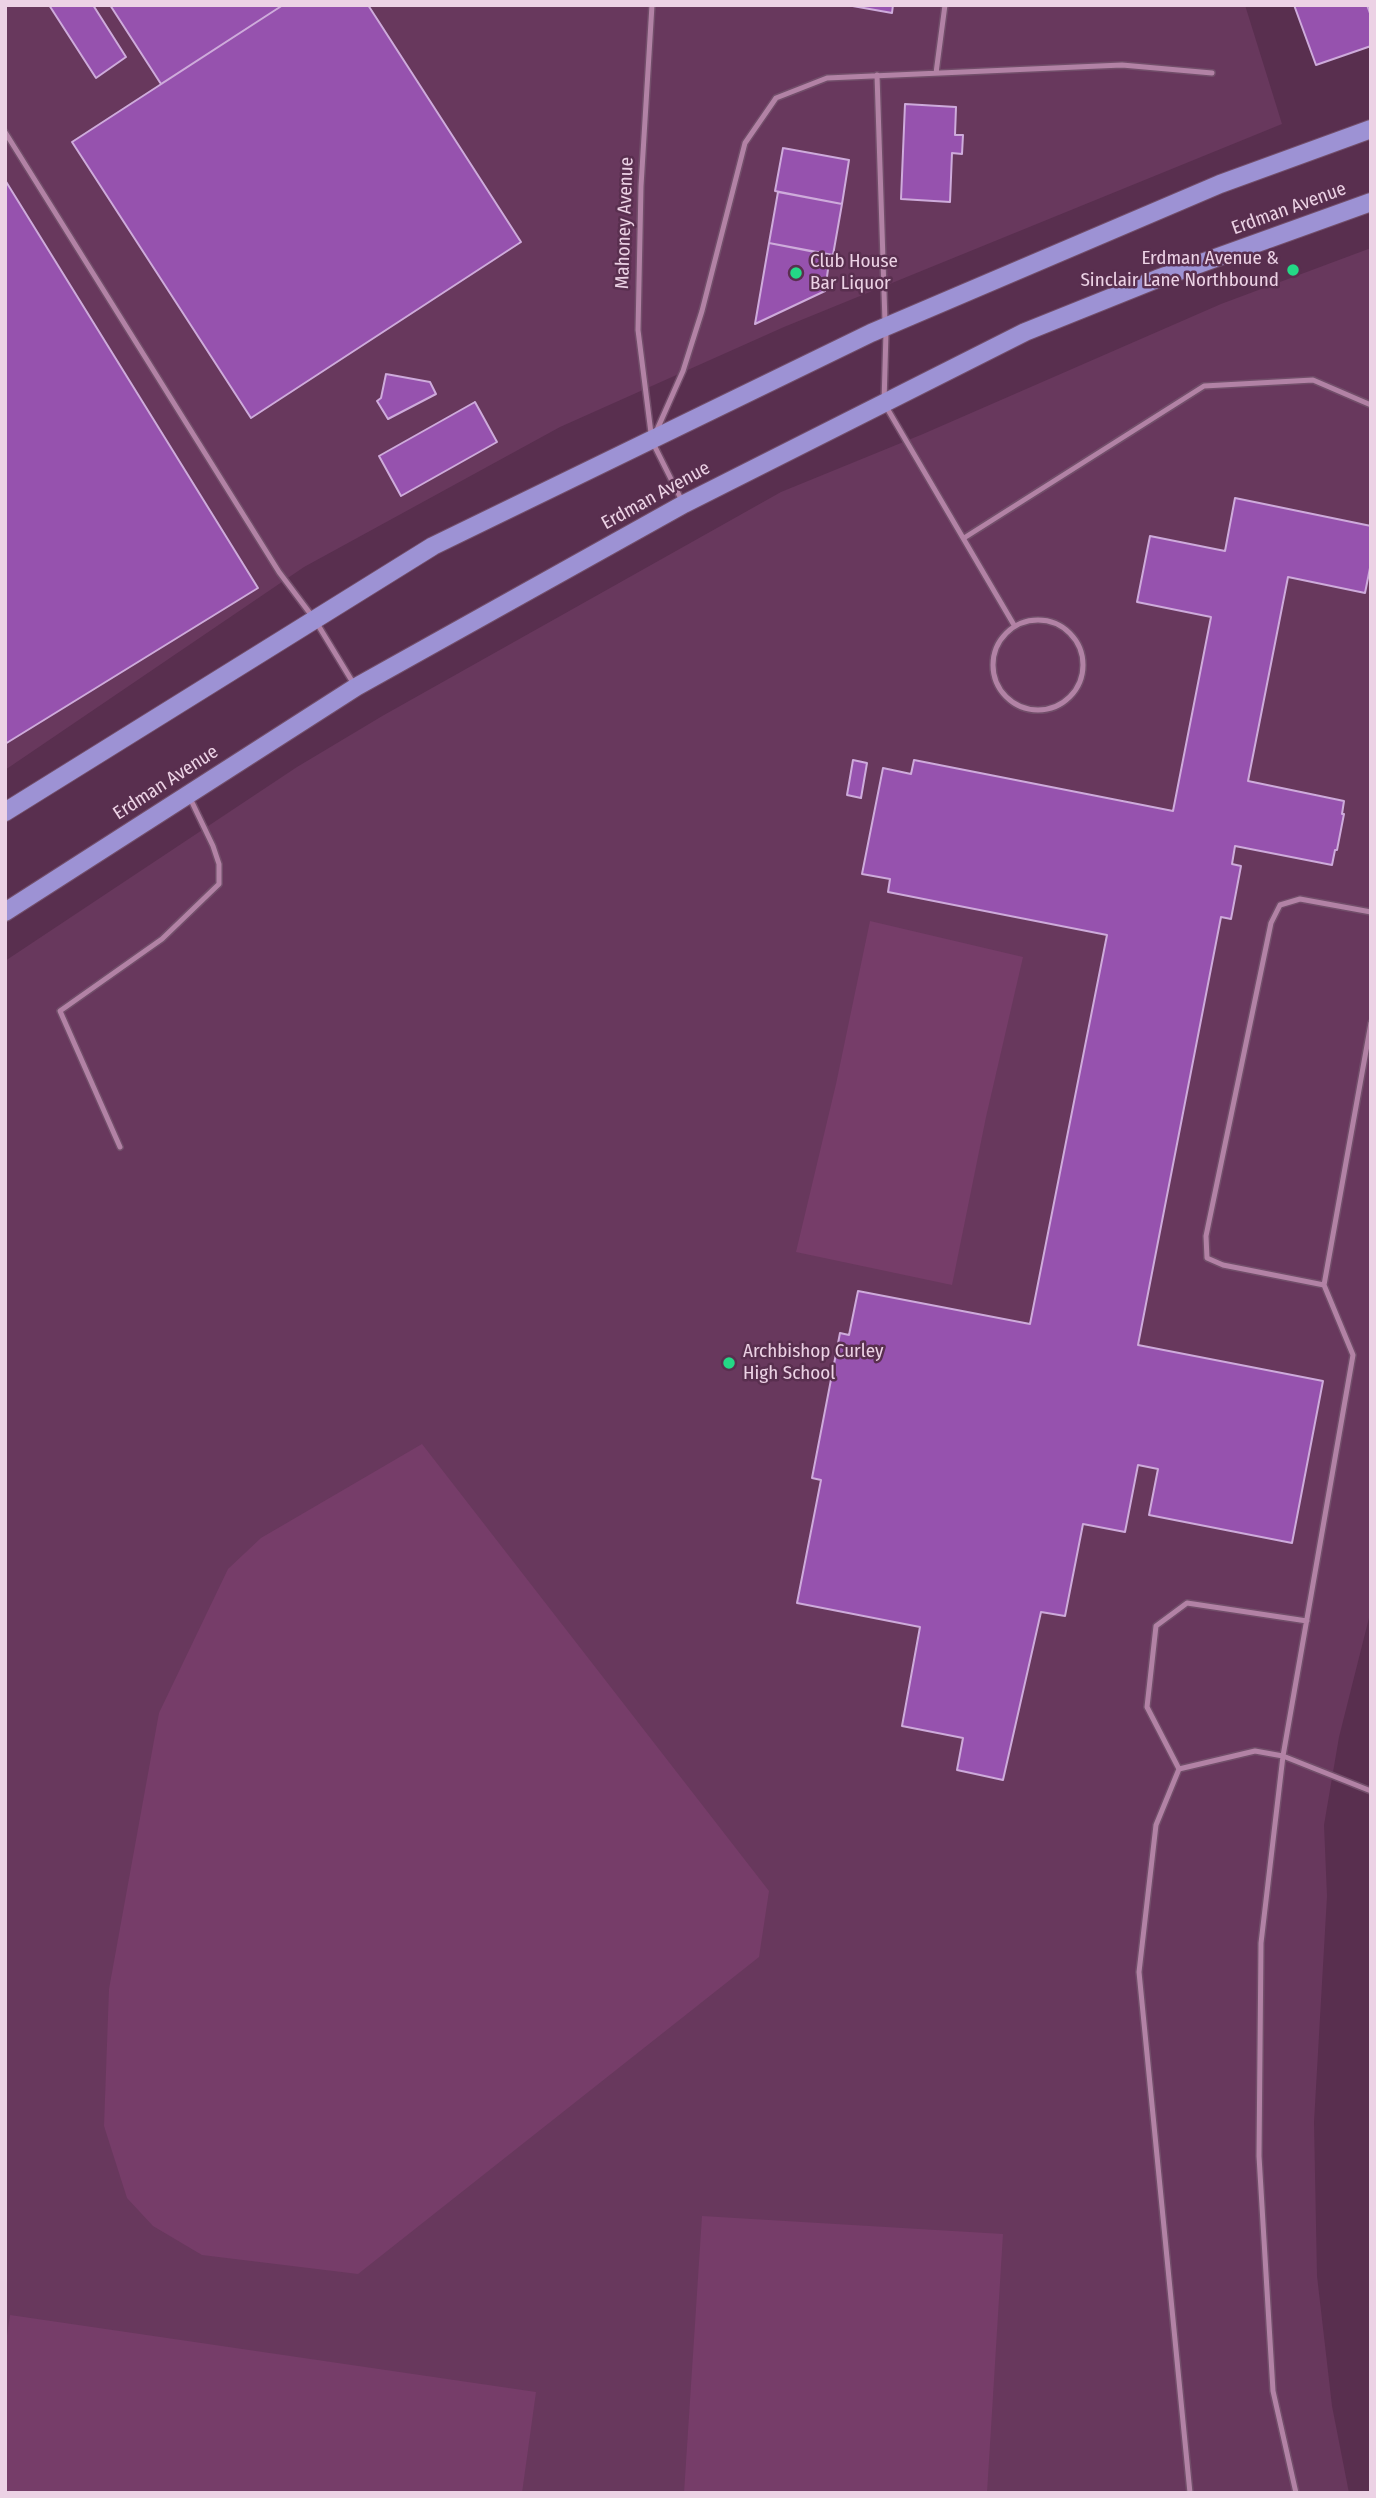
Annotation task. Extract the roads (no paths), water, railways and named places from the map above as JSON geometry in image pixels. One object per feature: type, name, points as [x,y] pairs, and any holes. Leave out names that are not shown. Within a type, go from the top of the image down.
[{"type":"main road","points":[[5,812],[433,546],[886,327],[1220,184],[1371,129]]},
{"type":"main road","name":"Erdman Avenue","points":[[5,912],[356,687],[684,504],[1025,332],[1157,279],[1371,202]]},
{"type":"lane","name":"Mahoney Avenue","points":[[652,5],[641,186],[638,330],[652,441],[684,504]]},
{"type":"lane","points":[[936,73],[945,5]]},
{"type":"lane","points":[[652,441],[691,347],[745,143],[775,98],[827,78],[877,75],[1122,65],[1212,73]]},
{"type":"lane","points":[[877,75],[886,327],[884,402],[1014,625]]},
{"type":"lane","points":[[5,132],[279,572],[315,620],[356,687]]},
{"type":"lane","points":[[964,538],[1204,386],[1313,380],[1371,405]]},
{"type":"lane","points":[[1051,620],[1067,629],[1080,645],[1084,664],[1076,690],[1063,703],[1041,710],[1022,708],[1007,698],[996,684],[992,665],[1000,641],[1014,625],[1051,620]]},
{"type":"lane","points":[[120,1147],[60,1011],[162,939],[219,884],[219,864],[213,846],[188,793]]},
{"type":"lane","points":[[1324,1285],[1223,1265],[1207,1258],[1206,1236],[1271,923],[1280,905],[1300,898],[1371,912]]},
{"type":"lane","points":[[1296,2493],[1273,2391],[1259,2156],[1261,1943],[1283,1756],[1353,1355],[1324,1285],[1371,1023]]},
{"type":"lane","points":[[1190,2493],[1139,1972],[1156,1825],[1179,1769],[1147,1707],[1156,1626],[1187,1603],[1307,1621]]},
{"type":"lane","points":[[1179,1769],[1255,1751],[1283,1756],[1371,1791]]},
{"type":"place","name":"Erdman Avenue & Sinclair Lane Northbound","points":[[1293,270]]},
{"type":"place","name":"Club House Bar Liquor","points":[[796,273]]},
{"type":"place","name":"Archbishop Curley High School","points":[[729,1363]]}]
